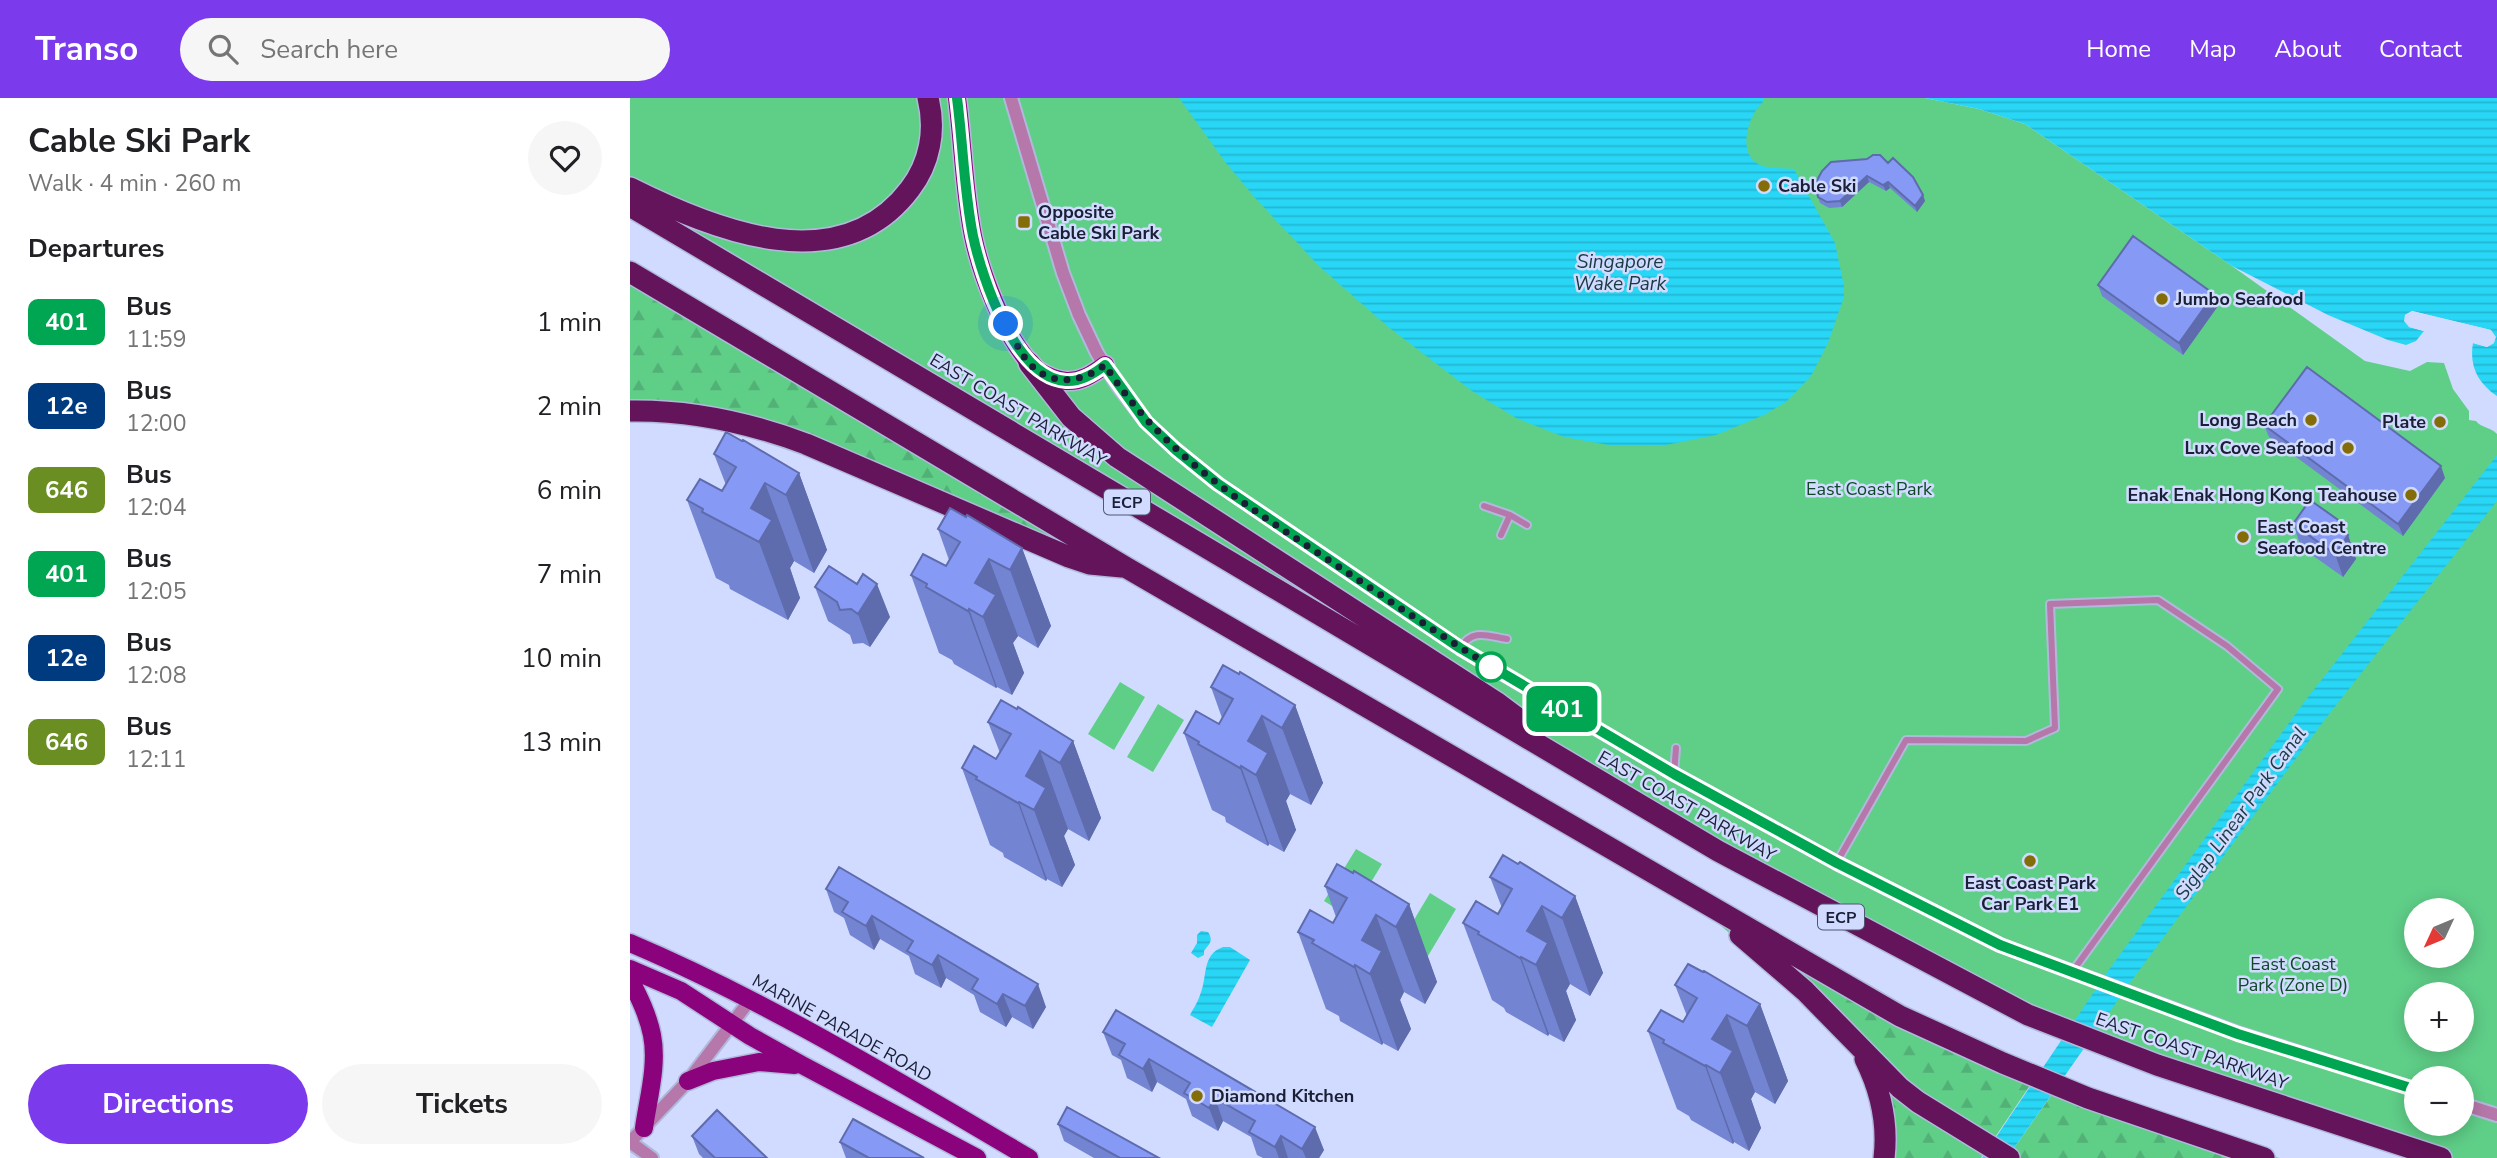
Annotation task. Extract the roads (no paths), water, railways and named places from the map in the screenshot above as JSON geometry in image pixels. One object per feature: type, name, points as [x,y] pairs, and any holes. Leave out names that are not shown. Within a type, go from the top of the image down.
[{"type":"highway","points":[[630,188],[702,220],[753,235],[804,241],[845,236],[869,226],[887,214],[917,179],[926,163],[931,137],[928,98]]},
{"type":"highway","name":"EAST COAST PARKWAY","points":[[630,206],[1718,851],[2028,1016],[2096,1043],[2441,1158]]},
{"type":"highway","points":[[630,272],[1127,568],[1900,1016],[2054,1084],[2264,1158]]},
{"type":"highway","points":[[1029,363],[1071,416],[1117,457],[1496,702],[1625,797]]},
{"type":"highway","points":[[630,411],[686,414],[765,430],[806,444],[1069,557],[1090,564],[1127,568]]},
{"type":"highway","points":[[1698,900],[1805,990],[1886,1075],[1918,1102],[2009,1158]]},
{"type":"highway","points":[[1858,1045],[1872,1073],[1880,1100],[1885,1123],[1884,1158]]},
{"type":"main road","points":[[957,98],[970,217],[977,252],[996,305],[1029,363],[1048,376],[1065,381],[1085,377],[1105,365]]},
{"type":"main road","name":"MARINE PARADE ROAD","points":[[630,943],[750,1000],[963,1118],[1029,1158]]},
{"type":"main road","points":[[630,969],[681,991],[802,1065],[977,1158]]},
{"type":"main road","points":[[630,979],[645,1008],[654,1054],[643,1128]]},
{"type":"main road","points":[[688,1081],[713,1071],[759,1062],[802,1065]]},
{"type":"street","points":[[1011,98],[1063,273],[1084,328],[1105,365],[1146,422],[1196,468],[1460,648],[1674,774],[1837,863],[2000,945],[2238,1034],[2404,1086]]},
{"type":"street","points":[[652,1158],[630,1142],[688,1081],[750,1000]]},
{"type":"street","points":[[2474,1108],[2497,1115]]},
{"type":"lane","points":[[1484,506],[1510,515],[1527,525]]},
{"type":"lane","points":[[1501,536],[1510,515]]},
{"type":"lane","points":[[1837,863],[1906,740],[2026,741],[2055,728],[2050,604],[2158,600],[2227,646],[2278,690],[2071,972]]},
{"type":"lane","points":[[1460,648],[1468,638],[1475,635],[1507,639]]},
{"type":"lane","points":[[1674,774],[1676,748]]},
{"type":"water","name":"Singapore Wake Park","points":[[1179,98],[1763,98],[1749,125],[1746,144],[1748,152],[1760,165],[1794,169],[1835,243],[1844,297],[1828,343],[1811,376],[1786,402],[1764,415],[1716,435],[1666,445],[1614,446],[1564,437],[1516,418],[1472,391],[1387,326],[1320,267],[1256,199]]},
{"type":"water","points":[[1925,98],[2497,98],[2497,396],[2480,380],[2472,359],[2473,343],[2487,347],[2494,343],[2491,330],[2412,311],[2405,315],[2409,327],[2424,331],[2416,341],[2406,345],[2388,340],[2328,315],[2232,266],[2025,124],[1979,109]]},
{"type":"water","name":"Siglap Linear Park Canal","points":[[2497,455],[2497,501],[2326,718],[2132,980],[2007,1158],[1982,1158],[2108,971],[2305,701]]},
{"type":"water","points":[[1201,931],[1208,932],[1211,940],[1204,955],[1198,958],[1191,953]]},
{"type":"water","points":[[1223,947],[1230,947],[1250,960],[1212,1027],[1190,1015],[1202,988],[1208,961],[1211,955]]},
{"type":"place","name":"Cable Ski","points":[[1764,186]]},
{"type":"place","name":"Opposite Cable Ski Park","points":[[1024,222]]},
{"type":"place","name":"Jumbo Seafood","points":[[2162,299]]},
{"type":"place","name":"Long Beach","points":[[2311,420]]},
{"type":"place","name":"Plate","points":[[2440,422]]},
{"type":"place","name":"Lux Cove Seafood","points":[[2348,448]]},
{"type":"place","name":"Enak Enak Hong Kong Teahouse","points":[[2411,495]]},
{"type":"place","name":"East Coast Seafood Centre","points":[[2243,537]]},
{"type":"place","name":"East Coast Park Car Park E1","points":[[2030,861]]},
{"type":"place","name":"Diamond Kitchen","points":[[1197,1096]]},
{"type":"park label","name":"East Coast Park","points":[[1869,489]]},
{"type":"park label","name":"East Coast Park (Zone D)","points":[[2293,974]]}]
